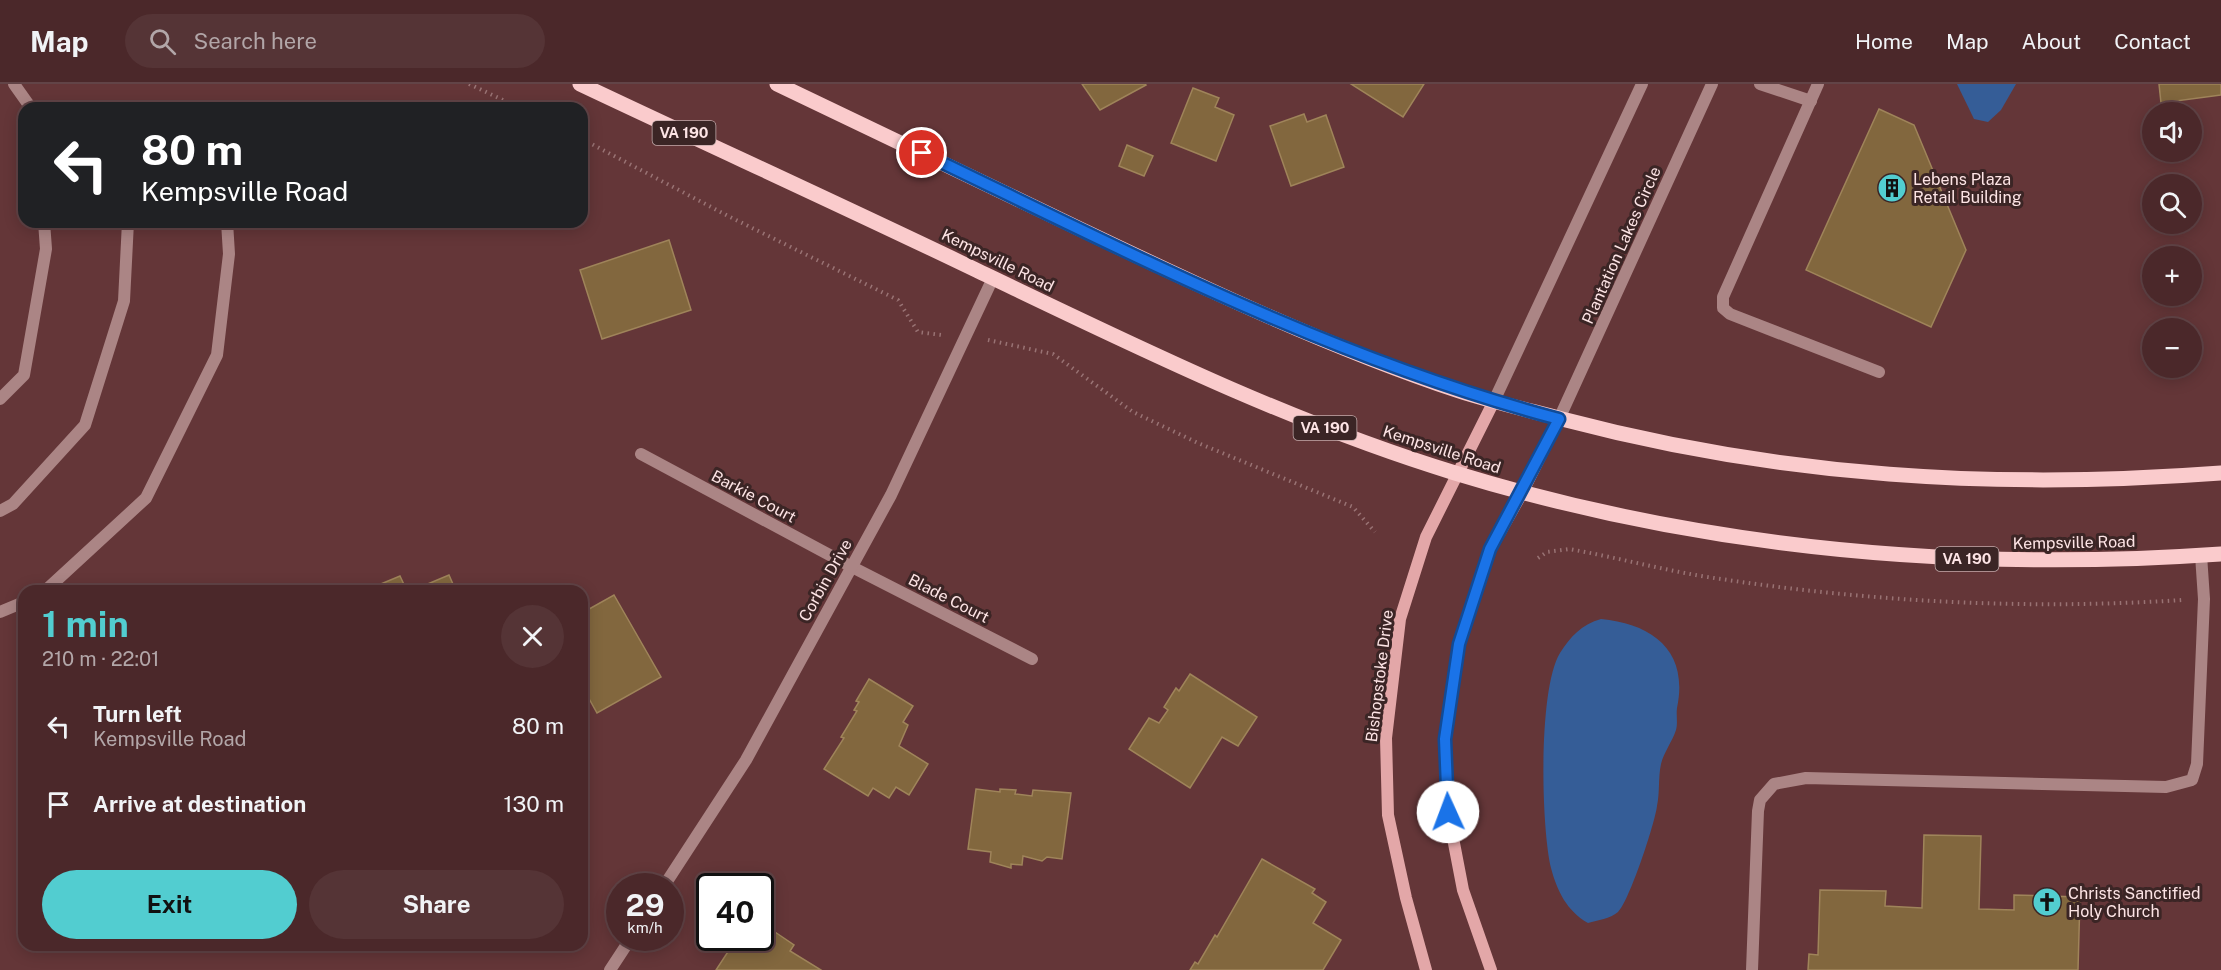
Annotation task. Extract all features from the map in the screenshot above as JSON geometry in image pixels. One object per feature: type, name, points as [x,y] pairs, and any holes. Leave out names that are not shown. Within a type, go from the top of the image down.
[{"type":"main road","name":"Kempsville Road","points":[[580,84],[1137,347],[1317,425],[1456,474],[1522,493],[1632,519],[1759,541],[1887,556],[2013,561],[2139,560],[2221,554]]},
{"type":"main road","points":[[777,84],[1213,292],[1334,345],[1494,401],[1559,419],[1623,435],[1776,464],[1895,476],[2024,482],[2151,479],[2221,473]]},
{"type":"street","points":[[14,84],[27,102]]},
{"type":"street","points":[[1494,401],[1642,84]]},
{"type":"street","name":"Plantation Lakes Circle","points":[[1559,419],[1712,84]]},
{"type":"street","points":[[1760,84],[1811,101]]},
{"type":"street","points":[[1818,84],[1723,297],[1724,308],[1730,315],[1879,372]]},
{"type":"street","points":[[0,399],[24,375],[46,249],[44,228]]},
{"type":"street","points":[[0,511],[13,504],[85,425],[124,301],[128,228]]},
{"type":"street","points":[[52,585],[146,498],[217,356],[229,254],[227,228]]},
{"type":"street","name":"Corbin Drive","points":[[672,873],[746,760],[891,495],[993,278]]},
{"type":"street","name":"Bishopstoke Drive","points":[[1426,970],[1406,898],[1388,814],[1386,738],[1400,619],[1426,537],[1494,401]]},
{"type":"street","points":[[1491,970],[1463,890],[1448,812],[1445,739],[1459,644],[1490,549],[1522,493],[1559,419]]},
{"type":"street","name":"Barkie Court","points":[[641,454],[852,567]]},
{"type":"street","points":[[1752,970],[1758,811],[1760,800],[1774,784],[1795,779],[1814,778],[2166,787],[2192,780],[2197,764],[2204,599],[2201,555]]},
{"type":"street","name":"Blade Court","points":[[852,567],[1032,659]]},
{"type":"street","points":[[0,612],[18,604]]},
{"type":"street","points":[[610,970],[622,951]]},
{"type":"path","points":[[469,84],[507,102]]},
{"type":"path","points":[[1538,558],[1547,552],[1569,549],[1718,579],[1829,594],[1921,601],[2124,604],[2204,599]]},
{"type":"water","points":[[1957,84],[2016,84],[2001,110],[1988,122],[1974,119]]},
{"type":"water","points":[[1601,619],[1636,627],[1651,634],[1663,644],[1672,656],[1678,671],[1679,688],[1676,730],[1661,764],[1655,815],[1635,879],[1618,912],[1608,918],[1588,923],[1574,913],[1564,900],[1551,868],[1545,822],[1545,726],[1553,671],[1560,653],[1577,632]]},
{"type":"building","points":[[1082,84],[1145,84],[1146,85],[1100,110]]},
{"type":"building","points":[[1351,84],[1424,84],[1403,117]]},
{"type":"building","points":[[2159,84],[2221,84],[2221,95],[2161,102]]},
{"type":"building","points":[[1193,88],[1219,98],[1215,107],[1234,115],[1216,161],[1171,143]]},
{"type":"building","name":"Lebens Plaza Retail Building","points":[[1879,109],[1914,125],[1966,250],[1931,327],[1806,270]]},
{"type":"building","points":[[1304,114],[1307,122],[1326,115],[1344,167],[1291,186],[1270,126]]},
{"type":"building","points":[[1127,145],[1153,156],[1144,176],[1119,166]]},
{"type":"building","points":[[669,240],[691,310],[602,339],[580,270]]},
{"type":"building","points":[[449,575],[453,585],[425,585]]},
{"type":"building","points":[[400,576],[404,585],[378,585]]},
{"type":"building","points":[[614,595],[661,677],[597,713],[588,697],[588,610]]},
{"type":"building","points":[[1190,674],[1257,717],[1238,746],[1222,737],[1190,788],[1129,749],[1149,718],[1159,723],[1168,710],[1164,707],[1176,688],[1179,691]]},
{"type":"building","points":[[869,679],[913,706],[903,722],[908,725],[899,746],[928,764],[909,795],[896,787],[889,798],[873,788],[868,796],[824,769],[844,738],[841,737],[857,711],[854,710],[859,702],[856,701]]},
{"type":"building","points":[[976,789],[1000,792],[1000,789],[1016,790],[1015,794],[1032,796],[1033,790],[1071,793],[1062,859],[1047,857],[1042,861],[1023,856],[1022,865],[1011,864],[1011,868],[990,862],[991,852],[968,849]]},
{"type":"building","name":"Christs Sanctified Holy Church","points":[[1924,835],[1981,836],[1979,909],[2014,910],[2014,895],[2080,897],[2078,970],[1808,970],[1809,954],[1818,955],[1820,890],[1886,891],[1885,906],[1922,908]]},
{"type":"building","points":[[1262,859],[1315,889],[1312,893],[1326,902],[1313,923],[1341,940],[1323,970],[1190,970],[1195,962],[1198,964],[1215,935],[1217,937]]},
{"type":"building","points":[[774,931],[794,945],[790,951],[821,970],[716,970],[728,951],[774,951]]},
{"type":"place","name":"Lebens Plaza Retail Building","points":[[1892,188]]},
{"type":"place","name":"Christs Sanctified Holy Church","points":[[2047,902]]},
{"type":"route","points":[[922,153],[1213,292],[1334,345],[1461,392],[1559,419],[1522,493],[1490,549],[1459,644],[1445,739],[1448,812]]}]
